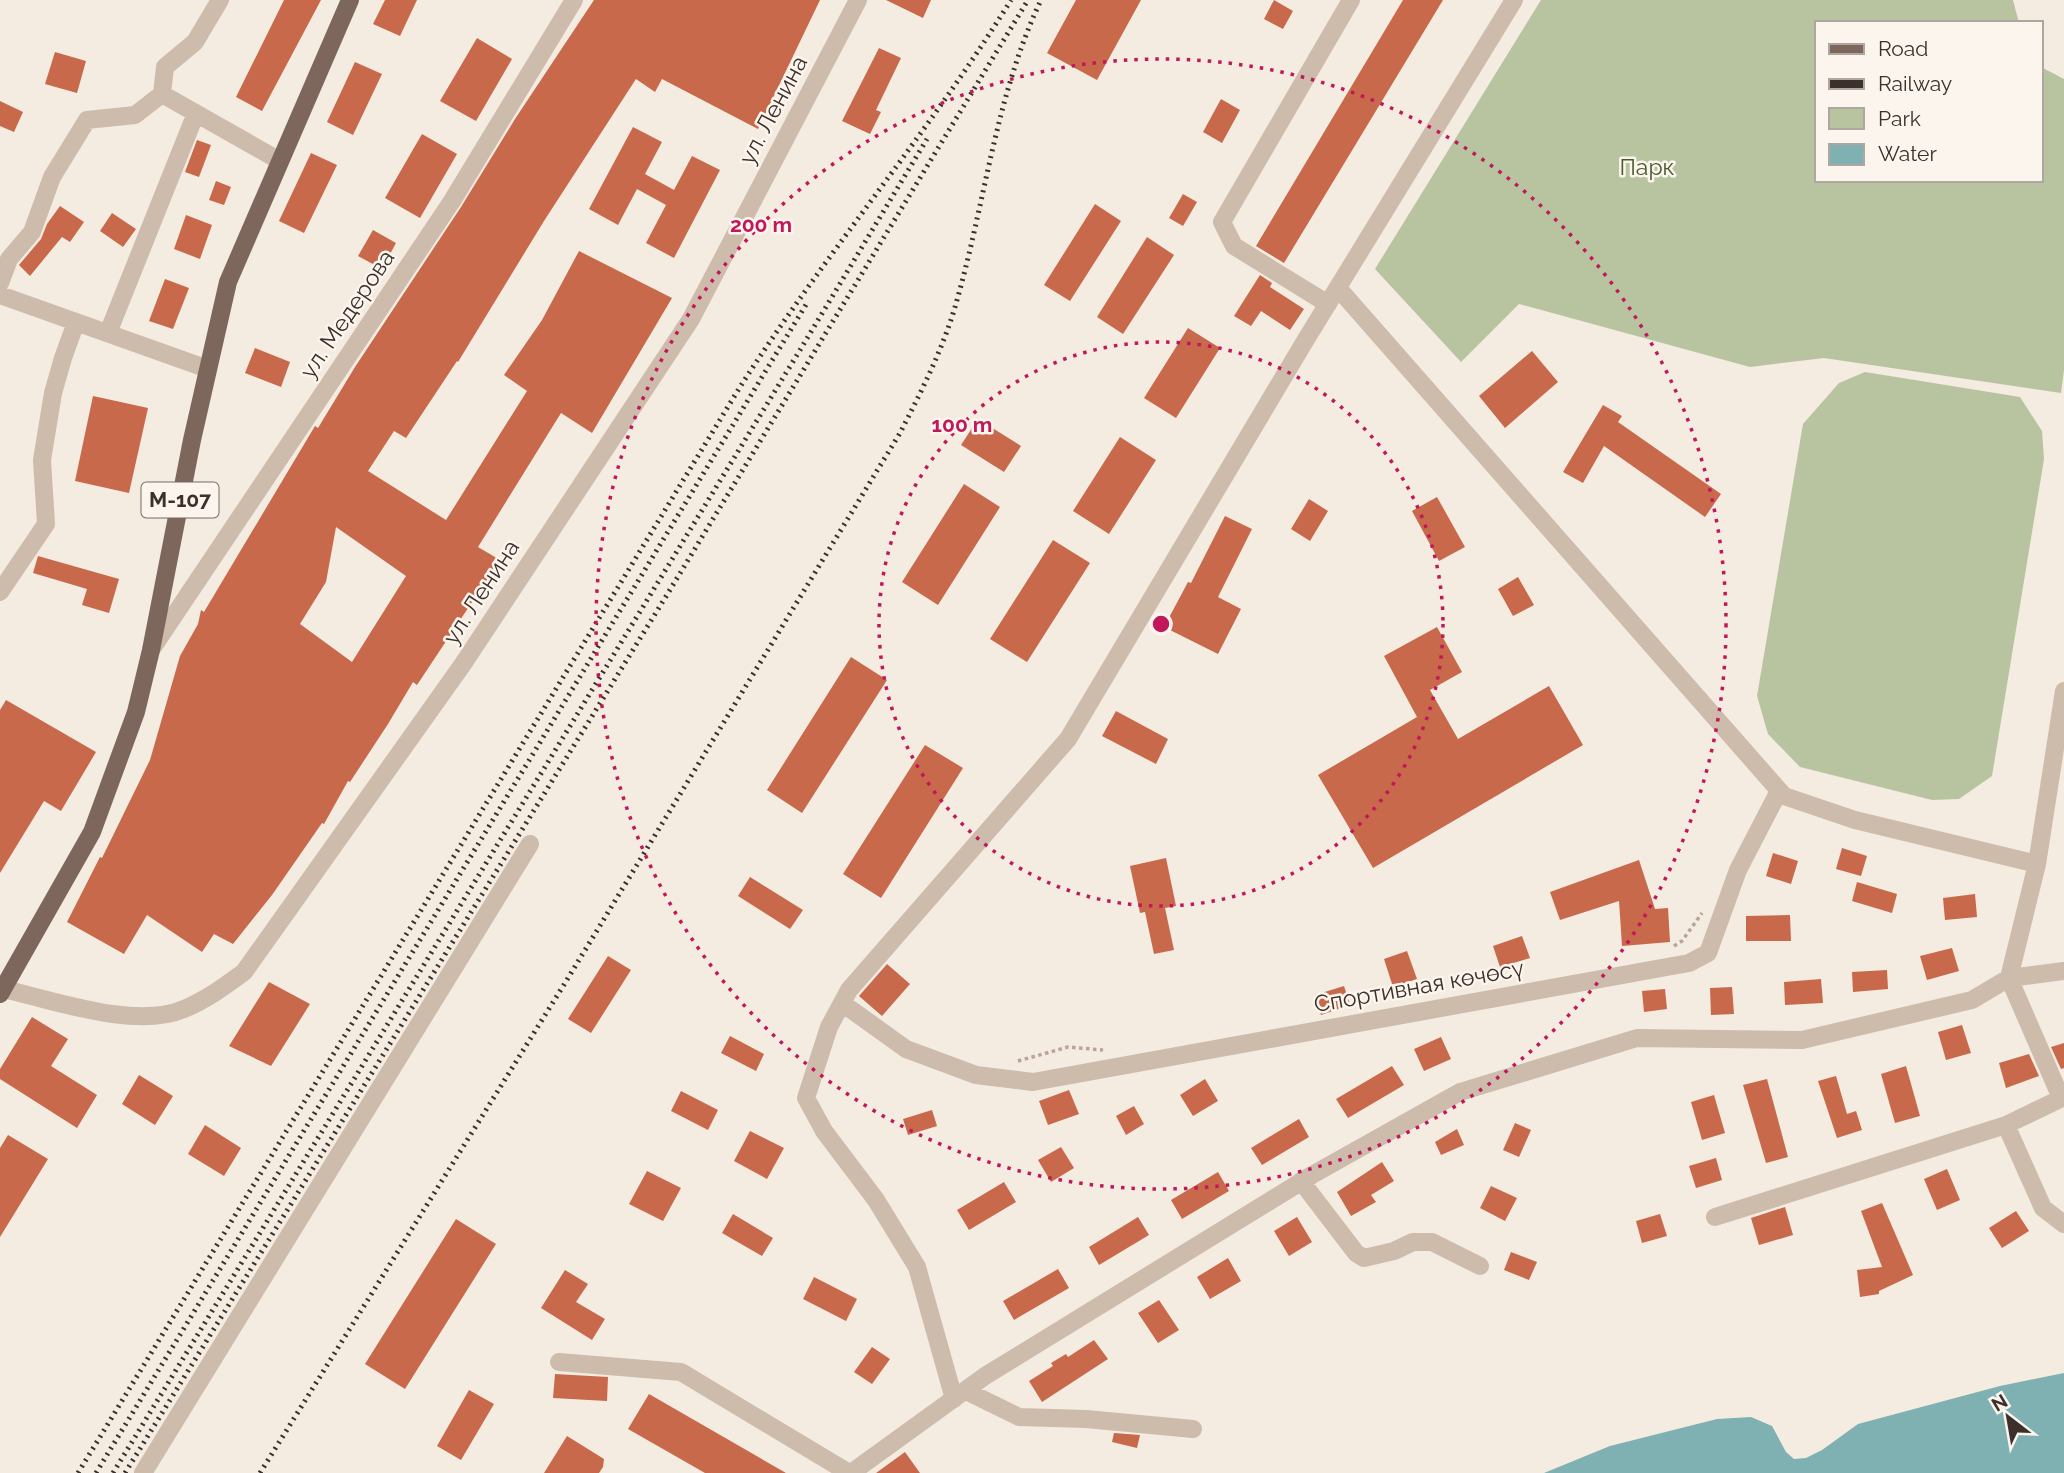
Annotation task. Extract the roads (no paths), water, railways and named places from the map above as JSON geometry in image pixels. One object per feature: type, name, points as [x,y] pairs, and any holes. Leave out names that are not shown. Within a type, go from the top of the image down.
[{"type":"main road","name":"М-107","points":[[2,991],[92,832],[136,712],[228,282],[350,0]]},
{"type":"street","points":[[0,283],[9,259],[32,232],[52,177],[87,120],[135,115],[162,94],[165,68],[195,42],[220,0]]},
{"type":"street","name":"ул. Медерова","points":[[151,650],[453,201],[574,0]]},
{"type":"street","name":"ул. Ленина","points":[[2,991],[126,1017],[181,1011],[206,999],[244,972],[463,664],[691,319],[858,0]]},
{"type":"street","points":[[1328,304],[1234,246],[1222,222],[1351,0]]},
{"type":"street","points":[[960,1395],[917,1268],[876,1200],[824,1131],[806,1098],[829,1027],[849,990],[1068,739],[1328,304],[1514,0]]},
{"type":"street","points":[[162,94],[280,161]]},
{"type":"street","points":[[107,334],[196,113]]},
{"type":"street","points":[[1338,288],[1784,796],[1855,820],[2036,864]]},
{"type":"street","points":[[0,295],[208,369]]},
{"type":"street","points":[[0,592],[46,524],[42,460],[53,393],[75,322]]},
{"type":"street","points":[[1715,1217],[2006,1125],[2062,1097],[2009,978],[2036,864],[2064,691]]},
{"type":"street","name":"Спортивная көчөсү","points":[[842,1003],[906,1049],[976,1076],[1033,1082],[1689,963],[1708,953],[1738,870],[1779,791]]},
{"type":"street","points":[[143,1473],[530,844]]},
{"type":"street","points":[[559,1362],[681,1372],[850,1473],[985,1376],[1301,1181],[1460,1092],[1637,1038],[1802,1040],[1972,1000],[2009,978],[2064,971]]},
{"type":"street","points":[[2006,1125],[2043,1208],[2064,1224]]},
{"type":"street","points":[[1301,1181],[1356,1253],[1364,1258],[1394,1251],[1413,1242],[1432,1241],[1480,1266]]},
{"type":"street","points":[[960,1395],[1019,1417],[1086,1419],[1194,1429]]},
{"type":"water","points":[[2064,1373],[2064,1473],[1544,1473],[1610,1446],[1717,1419],[1751,1417],[1772,1426],[1786,1452],[1794,1459],[1806,1458],[1858,1424],[2000,1386]]},
{"type":"railway","points":[[78,1473],[740,387],[807,289],[946,98],[1011,0]]},
{"type":"railway","points":[[125,1473],[665,598],[1028,0]]},
{"type":"railway","points":[[260,1473],[565,983],[900,433],[931,371],[950,323],[1001,113],[1025,37],[1041,0]]},
{"type":"railway","points":[[113,1473],[927,139]]},
{"type":"railway","points":[[96,1473],[807,303]]},
{"type":"park label","name":"Парк","points":[[1647,167]]}]
